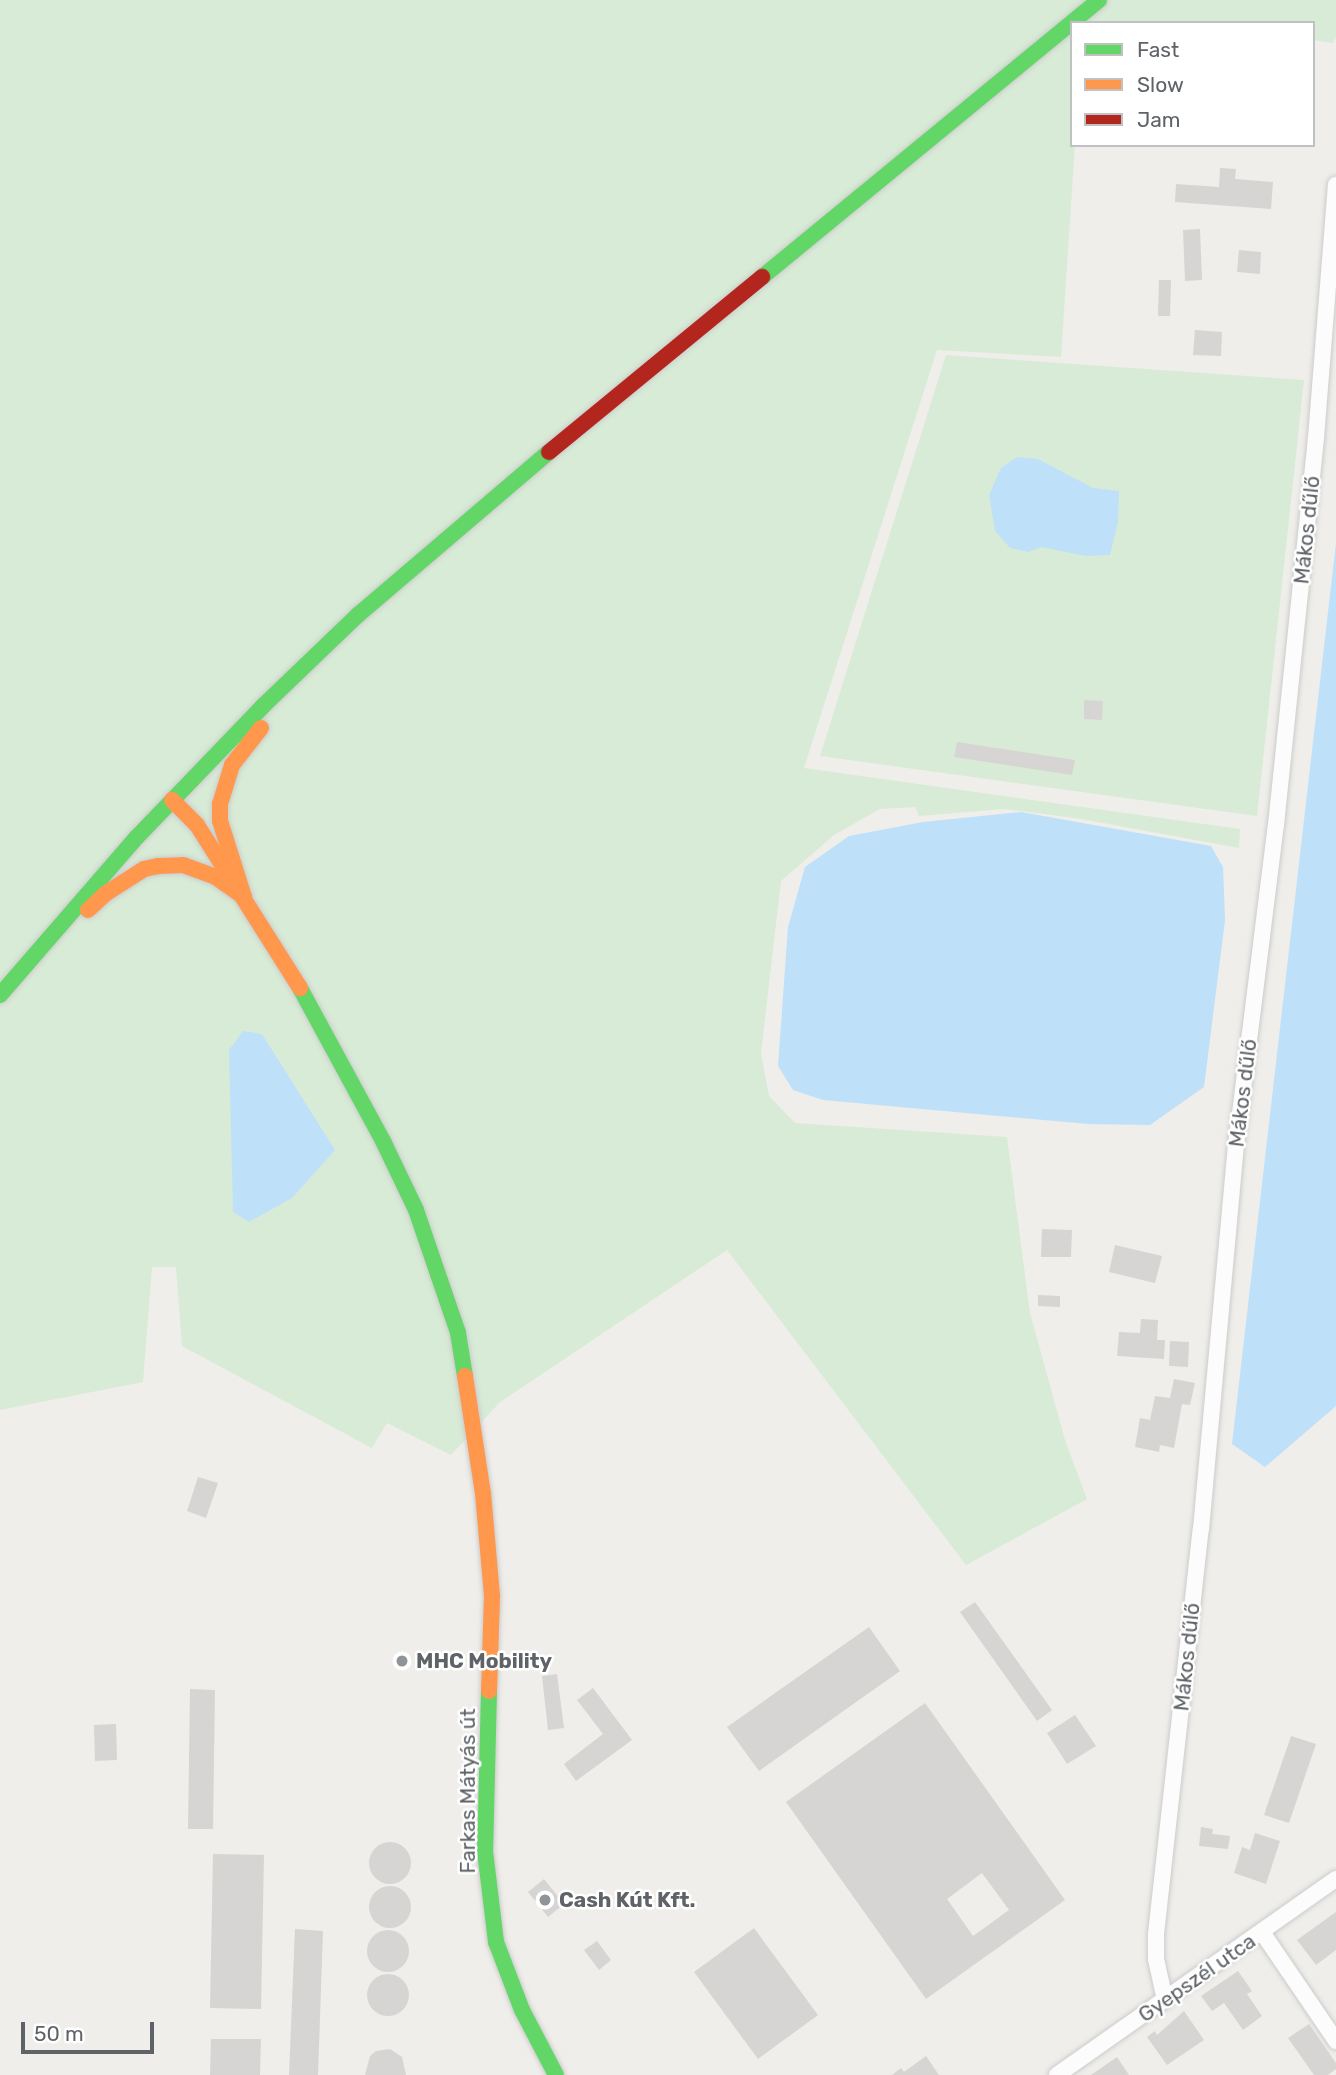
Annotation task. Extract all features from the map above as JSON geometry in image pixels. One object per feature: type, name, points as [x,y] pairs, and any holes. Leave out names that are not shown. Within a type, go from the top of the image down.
[{"type":"main road","points":[[1072,21],[1098,0]]},
{"type":"main road","points":[[0,995],[98,891],[137,837],[335,638],[558,443],[1070,23]]},
{"type":"main road","points":[[244,897],[220,821],[223,788],[232,765],[335,638]]},
{"type":"main road","points":[[172,800],[197,825],[244,897]]},
{"type":"main road","points":[[98,891],[144,869],[183,865],[214,876],[244,897]]},
{"type":"main road","name":"Farkas Mátyás út","points":[[244,897],[295,980],[383,1142],[416,1210],[458,1333],[483,1493],[492,1596],[485,1851],[496,1942],[522,2010],[556,2075]]},
{"type":"street","name":"Mákos dűlő","points":[[1165,2000],[1156,1959],[1156,1934],[1201,1529],[1236,1145],[1276,825],[1315,452],[1336,185]]},
{"type":"street","name":"Gyepszél utca","points":[[1066,2073],[1336,1879]]},
{"type":"street","points":[[1262,1933],[1336,2041]]},
{"type":"green space","points":[[0,0],[1336,0],[1336,37],[1333,43],[1315,40],[1315,21],[1070,21],[1070,147],[1075,147],[1061,357],[937,350],[804,768],[1240,829],[1239,848],[1076,818],[1004,809],[919,816],[915,807],[880,809],[834,835],[781,881],[761,1053],[769,1096],[795,1123],[1007,1137],[1030,1313],[1065,1440],[1087,1499],[966,1565],[727,1250],[500,1402],[451,1455],[387,1423],[372,1448],[182,1346],[176,1267],[152,1267],[143,1382],[0,1410]]},
{"type":"green space","points":[[946,355],[1304,380],[1257,816],[820,756]]},
{"type":"water","points":[[1017,457],[1038,459],[1093,488],[1119,491],[1118,522],[1110,555],[1086,556],[1041,547],[1028,552],[1010,548],[995,531],[989,495],[1001,468]]},
{"type":"water","points":[[1336,543],[1336,1406],[1265,1467],[1232,1444]]},
{"type":"water","points":[[1021,812],[1211,846],[1223,867],[1225,920],[1204,1087],[1150,1125],[1088,1124],[823,1100],[793,1090],[778,1066],[788,927],[805,867],[849,836],[923,822]]},
{"type":"water","points":[[243,1031],[262,1034],[335,1150],[292,1198],[249,1222],[233,1212],[229,1050]]},
{"type":"building","points":[[1220,168],[1236,169],[1235,179],[1273,182],[1271,209],[1175,202],[1176,184],[1219,187]]},
{"type":"building","points":[[1200,229],[1202,280],[1185,281],[1183,230]]},
{"type":"building","points":[[1239,250],[1261,252],[1260,274],[1237,272]]},
{"type":"building","points":[[1159,280],[1171,280],[1170,316],[1158,316]]},
{"type":"building","points":[[1195,330],[1222,332],[1221,356],[1193,355]]},
{"type":"building","points":[[1084,700],[1103,701],[1102,720],[1084,719]]},
{"type":"building","points":[[957,742],[1075,760],[1072,775],[954,757]]},
{"type":"building","points":[[1042,1229],[1072,1230],[1071,1257],[1041,1257]]},
{"type":"building","points":[[1115,1245],[1162,1256],[1155,1283],[1109,1272]]},
{"type":"building","points":[[1038,1295],[1060,1296],[1060,1307],[1038,1306]]},
{"type":"building","points":[[1141,1319],[1158,1320],[1157,1340],[1165,1340],[1164,1359],[1117,1356],[1119,1332],[1140,1333]]},
{"type":"building","points":[[1170,1341],[1189,1342],[1188,1367],[1169,1366]]},
{"type":"building","points":[[1174,1379],[1195,1383],[1190,1405],[1182,1404],[1174,1448],[1160,1445],[1159,1452],[1135,1447],[1140,1418],[1150,1420],[1155,1396],[1170,1398]]},
{"type":"building","points":[[198,1477],[218,1483],[206,1518],[187,1511]]},
{"type":"building","points":[[975,1602],[1052,1710],[1037,1721],[960,1612]]},
{"type":"building","points":[[869,1627],[900,1671],[759,1771],[727,1727]]},
{"type":"building","points":[[557,1674],[564,1728],[548,1730],[542,1676]]},
{"type":"building","points":[[593,1688],[632,1740],[576,1781],[564,1764],[603,1734],[577,1700]]},
{"type":"building","points":[[190,1689],[215,1690],[213,1829],[188,1829]]},
{"type":"building","points":[[925,1703],[1065,1900],[926,1999],[786,1802]],"holes":[[[982,1873],[1009,1910],[973,1936],[947,1899]]]},
{"type":"building","points":[[1075,1715],[1096,1746],[1067,1764],[1047,1733]]},
{"type":"building","points":[[116,1724],[117,1760],[95,1761],[94,1725]]},
{"type":"building","points":[[1291,1736],[1316,1744],[1289,1823],[1264,1815]]},
{"type":"building","points":[[1201,1827],[1213,1829],[1212,1834],[1230,1836],[1228,1849],[1199,1846]]},
{"type":"building","points":[[1255,1833],[1280,1841],[1266,1884],[1234,1873],[1242,1847],[1250,1850]]},
{"type":"building","points":[[390,1842],[405,1848],[411,1863],[405,1878],[390,1884],[375,1878],[369,1863],[375,1848]]},
{"type":"building","points":[[213,1854],[264,1855],[261,2009],[210,2008]]},
{"type":"building","points":[[544,1879],[564,1904],[548,1917],[528,1892]]},
{"type":"building","points":[[390,1886],[405,1892],[411,1907],[405,1922],[390,1928],[375,1922],[369,1907],[375,1892]]},
{"type":"building","points":[[1336,1912],[1336,1950],[1316,1965],[1297,1940]]},
{"type":"building","points":[[754,1928],[818,2015],[758,2059],[694,1972]]},
{"type":"building","points":[[295,1929],[323,1931],[318,2075],[289,2075]]},
{"type":"building","points":[[388,1930],[403,1936],[409,1951],[403,1966],[388,1972],[373,1966],[367,1951],[373,1936]]},
{"type":"building","points":[[597,1941],[611,1960],[599,1970],[584,1950]]},
{"type":"building","points":[[1238,1971],[1252,1991],[1247,1994],[1262,2016],[1243,2030],[1224,2003],[1212,2011],[1201,1996]]},
{"type":"building","points":[[388,1974],[403,1980],[409,1995],[403,2010],[388,2016],[373,2010],[367,1995],[373,1980]]},
{"type":"building","points":[[1184,2011],[1204,2040],[1167,2065],[1147,2037],[1155,2031],[1157,2035]]},
{"type":"building","points":[[1309,2024],[1336,2063],[1336,2069],[1328,2075],[1314,2075],[1288,2038]]},
{"type":"building","points":[[211,2039],[261,2039],[260,2075],[210,2075]]},
{"type":"building","points":[[390,2049],[402,2057],[406,2075],[365,2075],[370,2056],[376,2051]]},
{"type":"building","points":[[926,2056],[939,2075],[892,2075],[901,2068],[904,2072]]},
{"type":"building","points":[[1117,2057],[1129,2075],[1091,2075]]},
{"type":"traffic: fast","points":[[1073,21],[1099,0]]},
{"type":"traffic: fast","points":[[762,277],[1070,24]]},
{"type":"traffic: fast","points":[[0,995],[137,837],[263,706],[358,615],[549,452]]},
{"type":"traffic: fast","points":[[300,988],[383,1141],[416,1210],[458,1333],[465,1376]]},
{"type":"traffic: fast","points":[[489,1691],[485,1851],[496,1942],[522,2010],[556,2075]]},
{"type":"traffic: slow","points":[[244,897],[220,821],[220,804],[232,765],[261,728]]},
{"type":"traffic: slow","points":[[172,800],[197,825],[300,988]]},
{"type":"traffic: slow","points":[[88,910],[105,894],[144,869],[158,866],[183,865],[214,876],[244,897]]},
{"type":"traffic: slow","points":[[465,1376],[483,1493],[492,1596],[489,1691]]},
{"type":"traffic: jam","points":[[549,452],[762,277]]},
{"type":"place","name":"MHC Mobility","points":[[402,1661]]},
{"type":"place","name":"Cash Kút Kft.","points":[[545,1900]]}]
